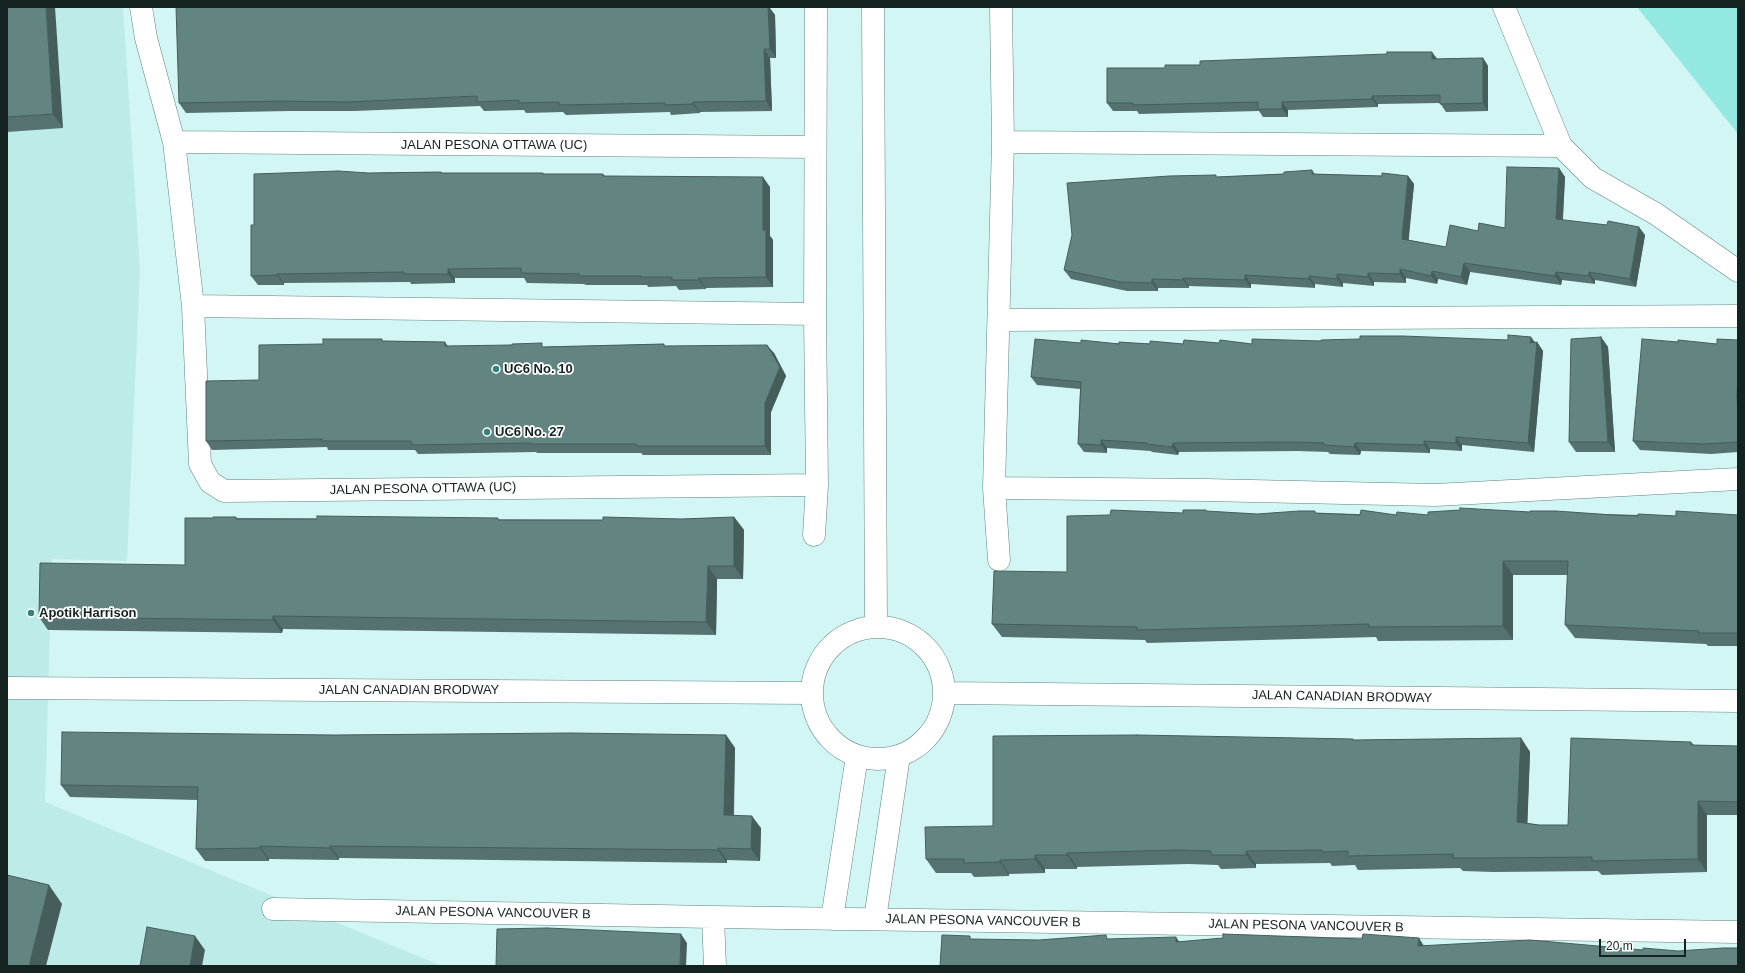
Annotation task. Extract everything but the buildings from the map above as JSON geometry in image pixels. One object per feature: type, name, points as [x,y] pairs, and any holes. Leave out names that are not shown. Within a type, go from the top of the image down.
[{"type":"street","name":"JALAN PESONA OTTAWA (UC)","points":[[141,7],[146,38],[174,142],[193,306],[200,464],[210,482],[224,491],[817,484]]},
{"type":"street","points":[[814,535],[817,484],[815,314],[816,7]]},
{"type":"street","points":[[873,7],[876,626]]},
{"type":"street","points":[[999,560],[994,488],[1002,142],[1001,7]]},
{"type":"street","points":[[1504,7],[1561,146],[1593,178],[1656,214],[1738,271]]},
{"type":"street","name":"JALAN PESONA OTTAWA (UC)","points":[[174,142],[815,148]]},
{"type":"street","points":[[1002,142],[1561,146]]},
{"type":"street","points":[[193,306],[815,314]]},
{"type":"street","points":[[999,320],[1738,316]]},
{"type":"street","points":[[994,488],[1206,490],[1435,495],[1738,479]]},
{"type":"street","points":[[876,626],[897,629],[916,638],[932,653],[942,672],[945,693],[942,713],[933,732],[917,747],[899,756],[878,760],[857,756],[839,747],[824,732],[814,714],[811,693],[814,672],[824,654],[838,640],[856,631],[876,626]]},
{"type":"street","name":"JALAN CANADIAN BRODWAY","points":[[7,688],[811,693]]},
{"type":"street","name":"JALAN CANADIAN BRODWAY","points":[[945,693],[1738,701]]},
{"type":"street","points":[[832,919],[857,756]]},
{"type":"street","name":"JALAN PESONA VANCOUVER B","points":[[875,920],[899,756]]},
{"type":"street","name":"JALAN PESONA VANCOUVER B","points":[[273,909],[875,920],[1738,932]]},
{"type":"street","points":[[713,917],[714,966]]},
{"type":"shaded area","points":[[7,7],[123,7],[140,270],[127,561],[52,559],[45,802],[442,966],[7,966]]},
{"type":"water","points":[[1637,7],[1738,7],[1738,134]]},
{"type":"place","name":"UC6 No. 10","points":[[496,369]]},
{"type":"place","name":"UC6 No. 27","points":[[487,432]]},
{"type":"place","name":"Apotik Harrison","points":[[31,613]]}]
